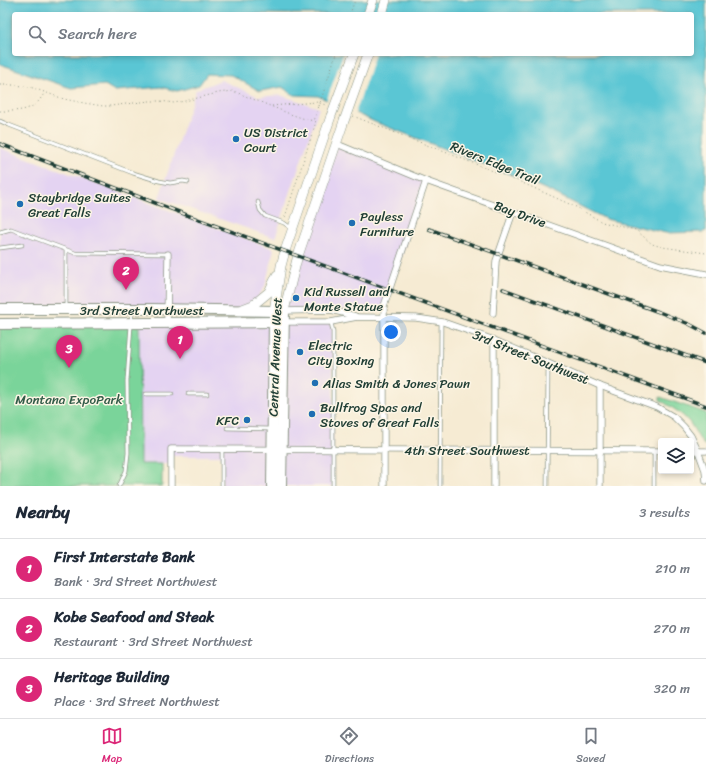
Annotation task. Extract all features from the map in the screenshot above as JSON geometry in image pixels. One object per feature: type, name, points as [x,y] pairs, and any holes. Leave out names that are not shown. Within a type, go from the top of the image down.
[{"type":"highway","name":"3rd Street Northwest","points":[[0,309],[279,311]]},
{"type":"highway","name":"Central Avenue West","points":[[272,486],[277,450],[272,429],[279,311]]},
{"type":"highway","name":"3rd Street Northwest","points":[[0,324],[278,323]]},
{"type":"highway","name":"Central Avenue West","points":[[278,323],[277,450],[281,486]]},
{"type":"main road","points":[[369,12],[373,0]]},
{"type":"main road","points":[[383,12],[386,0]]},
{"type":"main road","name":"Central Avenue West","points":[[279,311],[281,266],[292,229],[353,56]]},
{"type":"main road","name":"Central Avenue West","points":[[279,311],[367,56]]},
{"type":"main road","points":[[238,310],[253,305],[269,292],[281,266]]},
{"type":"street","name":"Bay Drive","points":[[337,144],[426,181],[660,265],[706,274]]},
{"type":"street","points":[[384,486],[384,306],[426,181]]},
{"type":"street","points":[[493,313],[496,261],[513,212]]},
{"type":"street","points":[[167,324],[168,254]]},
{"type":"street","name":"3rd Street Southwest","points":[[279,311],[331,310],[358,316],[416,318],[441,322],[494,340],[600,386],[657,407],[674,417],[684,426],[691,436],[705,470],[706,481]]},
{"type":"street","name":"3rd Street Southwest","points":[[278,323],[331,322],[358,316]]},
{"type":"street","points":[[494,340],[494,486]]},
{"type":"street","points":[[600,386],[600,486]]},
{"type":"street","name":"4th Street Southwest","points":[[171,486],[171,449],[658,451]]},
{"type":"street","points":[[694,451],[706,451]]},
{"type":"lane","points":[[0,121],[133,173],[159,181],[188,182]]},
{"type":"lane","points":[[258,202],[260,210],[265,216],[284,223],[292,229]]},
{"type":"lane","points":[[0,232],[11,229],[75,253],[168,254]]},
{"type":"lane","points":[[0,248],[22,245]]},
{"type":"lane","points":[[66,250],[66,309]]},
{"type":"lane","points":[[119,486],[126,471],[128,453],[127,381],[133,309]]},
{"type":"lane","points":[[331,322],[333,332],[332,486]]},
{"type":"lane","points":[[440,486],[439,450],[441,322]]},
{"type":"lane","points":[[547,486],[548,363]]},
{"type":"lane","points":[[146,394],[172,394]]},
{"type":"lane","points":[[188,394],[207,394]]},
{"type":"lane","points":[[227,428],[272,429]]},
{"type":"lane","points":[[222,449],[222,486]]},
{"type":"lane","points":[[654,451],[654,486]]},
{"type":"path","points":[[351,12],[355,0]]},
{"type":"path","points":[[284,223],[286,212],[316,122],[314,121],[335,56]]},
{"type":"path","points":[[0,85],[30,87],[64,99],[111,106],[149,101],[174,103],[185,102],[218,93],[233,91],[305,119],[314,121]]},
{"type":"path","points":[[0,111],[19,111],[26,109],[36,104],[45,92]]},
{"type":"path","points":[[272,106],[316,102],[329,106]]},
{"type":"path","name":"Rivers Edge Trail","points":[[347,118],[516,180],[576,207],[602,222],[636,230],[652,244],[662,247],[706,253]]},
{"type":"shaded area","points":[[221,80],[259,97],[280,95],[319,108],[275,238],[159,198],[196,90]]},
{"type":"shaded area","points":[[337,144],[426,181],[384,310],[355,309],[284,311]]},
{"type":"shaded area","points":[[0,148],[274,249],[265,286],[253,305],[238,310],[0,311]]},
{"type":"shaded area","points":[[283,322],[331,322],[333,332],[333,486],[281,486]]},
{"type":"shaded area","points":[[273,323],[272,486],[222,486],[222,456],[171,456],[171,464],[140,464],[139,324]]},
{"type":"green space","name":"Montana ExpoPark","points":[[0,324],[139,324],[140,464],[162,464],[162,486],[0,486]]},
{"type":"green space","points":[[660,397],[706,413],[706,445],[704,445],[687,419],[660,400]]},
{"type":"water","points":[[0,0],[706,0],[706,231],[666,233],[606,219],[525,180],[375,122],[318,96],[294,95],[282,87],[260,91],[231,75],[207,74],[199,85],[177,91],[161,87],[115,91],[105,85],[71,88],[0,64]]},
{"type":"pier","points":[[342,56],[374,56],[355,114],[326,102]]},
{"type":"railway","points":[[0,144],[200,220],[706,406]]},
{"type":"railway","points":[[429,229],[659,312],[689,324],[706,333]]},
{"type":"railway","points":[[503,289],[706,363]]},
{"type":"place","name":"US District Court","points":[[236,139]]},
{"type":"place","name":"Staybridge Suites Great Falls","points":[[20,204]]},
{"type":"place","name":"Payless Furniture","points":[[352,223]]},
{"type":"place","name":"Kobe Seafood and Steak","points":[[126,290]]},
{"type":"place","name":"Kid Russell and Monte Statue","points":[[296,298]]},
{"type":"place","name":"Electric City Boxing","points":[[300,352]]},
{"type":"place","name":"First Interstate Bank","points":[[180,359]]},
{"type":"place","name":"Heritage Building","points":[[69,368]]},
{"type":"place","name":"Alias Smith & Jones Pawn","points":[[315,383]]},
{"type":"place","name":"Bullfrog Spas and Stoves of Great Falls","points":[[312,414]]},
{"type":"place","name":"KFC","points":[[247,420]]}]
